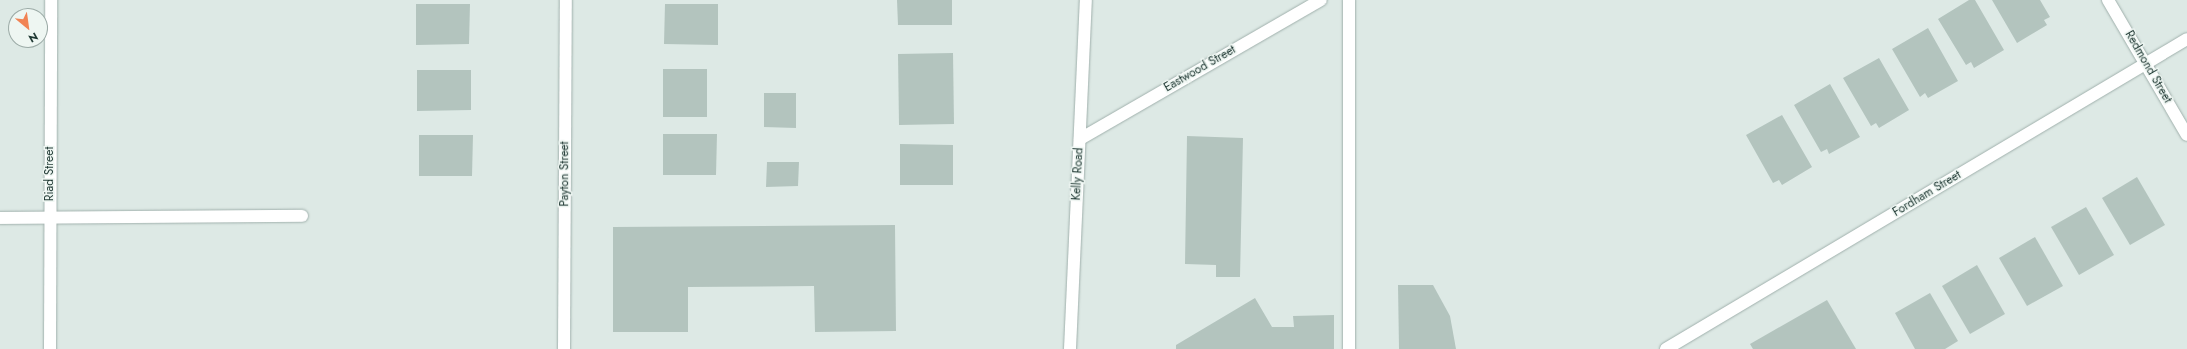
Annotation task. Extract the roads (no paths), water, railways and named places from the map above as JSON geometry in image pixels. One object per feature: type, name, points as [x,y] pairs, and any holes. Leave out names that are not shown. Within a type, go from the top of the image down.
[{"type":"street","name":"Riad Street","points":[[50,349],[51,0]]},
{"type":"street","name":"Payton Street","points":[[564,349],[566,0]]},
{"type":"street","name":"Kelly Road","points":[[1070,349],[1086,0]]},
{"type":"street","name":"Eastwood Street","points":[[1080,139],[1321,0]]},
{"type":"street","points":[[1349,0],[1349,349]]},
{"type":"street","name":"Redmond Street","points":[[2108,0],[2187,135]]},
{"type":"street","name":"Fordham Street","points":[[1666,349],[2187,39]]},
{"type":"street","points":[[0,218],[50,219],[302,216]]}]
